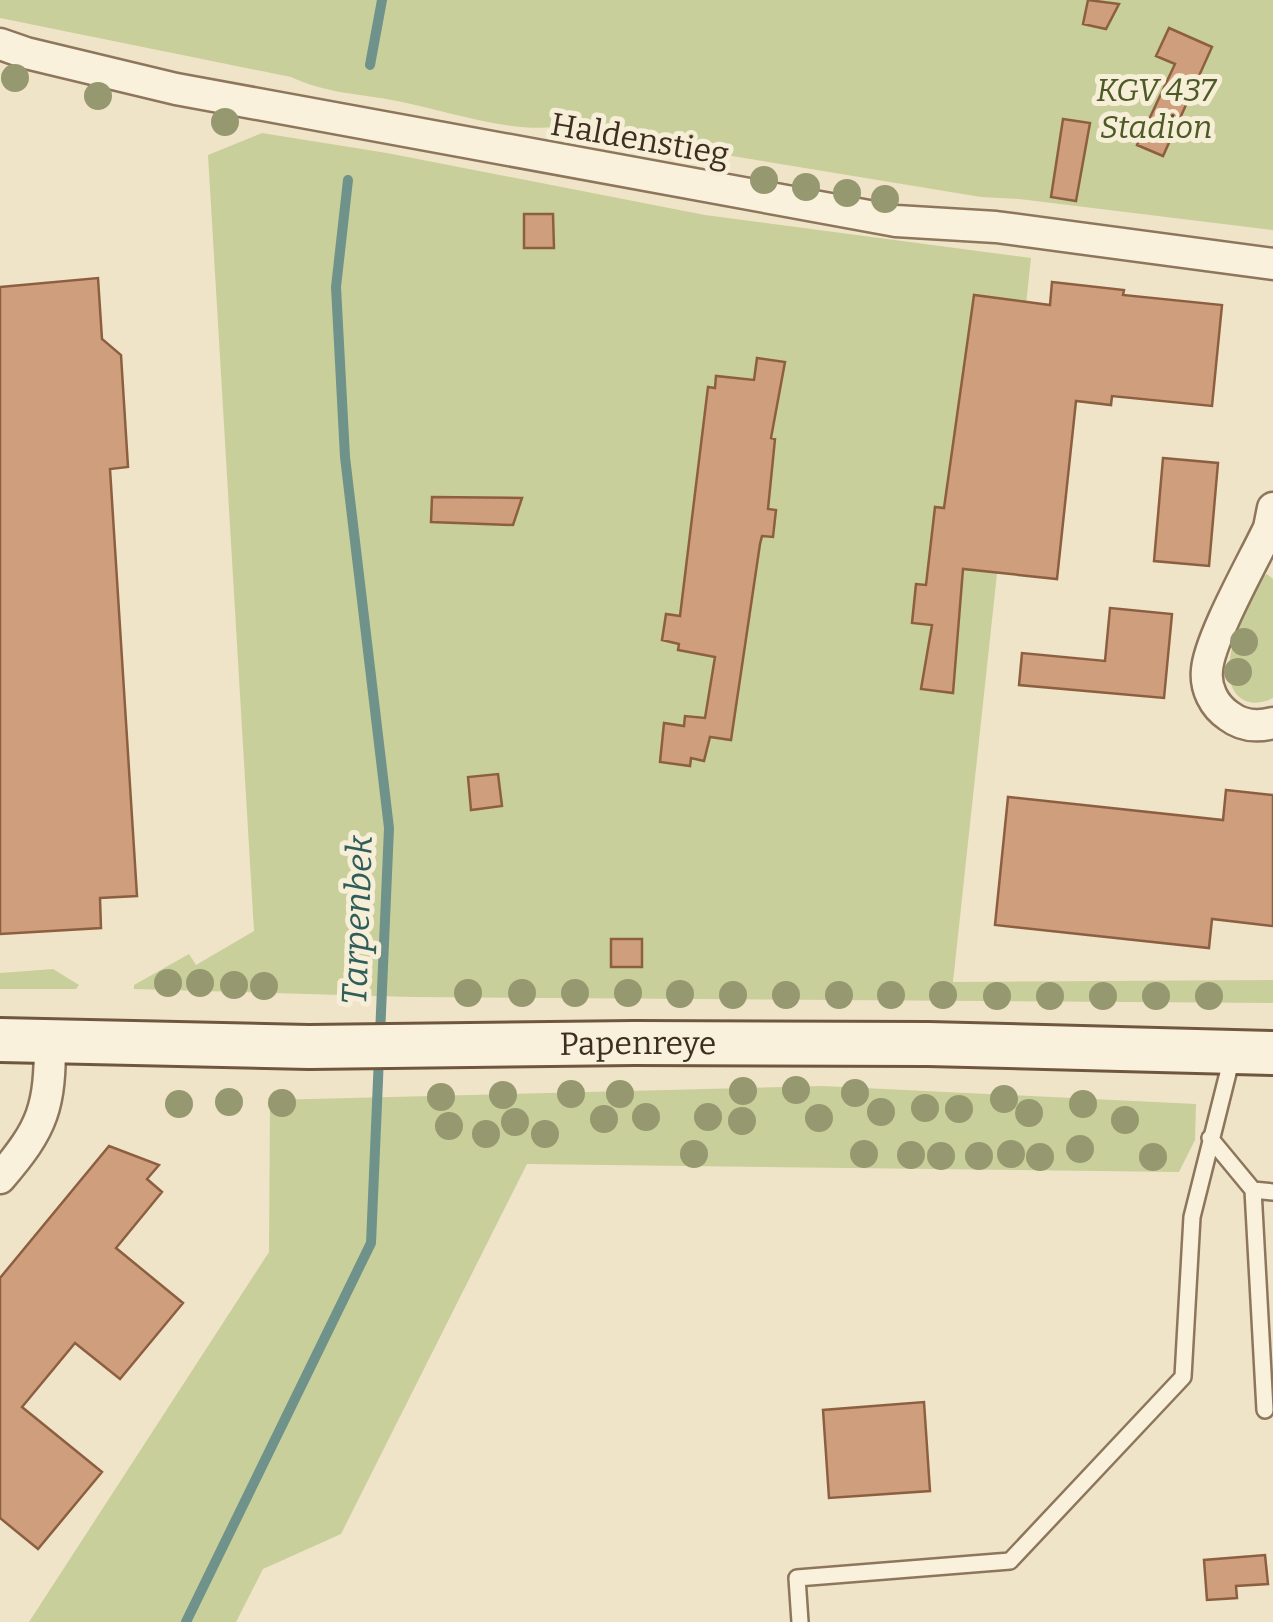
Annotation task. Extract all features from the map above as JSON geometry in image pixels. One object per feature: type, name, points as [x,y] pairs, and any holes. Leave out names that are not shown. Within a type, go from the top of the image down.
[{"type":"main road","name":"Papenreye","points":[[0,1040],[309,1048],[928,1044],[1253,1053]]},
{"type":"street","name":"Haldenstieg","points":[[0,44],[26,54],[176,89],[896,221],[996,227],[1273,264]]},
{"type":"street","points":[[1272,526],[1211,652],[1206,682],[1211,697],[1232,719],[1250,725],[1273,722]]},
{"type":"street","points":[[0,1178],[26,1148],[41,1122],[50,1085],[50,1040]]},
{"type":"lane","points":[[800,1622],[797,1578],[1010,1560],[1183,1378],[1192,1216],[1210,1138],[1253,1053]]},
{"type":"lane","points":[[1210,1138],[1253,1190],[1265,1410]]},
{"type":"lane","points":[[1253,1190],[1273,1192]]},
{"type":"green space","name":"KGV 437 Stadion","points":[[0,0],[1273,0],[1273,230],[981,197],[556,127],[496,124],[330,90],[291,77],[0,18]]},
{"type":"green space","points":[[262,133],[387,153],[705,215],[1031,258],[953,982],[1273,980],[1273,1003],[412,997],[134,989],[134,985],[189,954],[196,965],[254,931],[208,155]]},
{"type":"green space","points":[[1267,574],[1273,579],[1273,698],[1253,703],[1242,699],[1233,689],[1230,658],[1247,606],[1259,579]]},
{"type":"green space","points":[[53,969],[79,985],[76,989],[0,989],[0,973]]},
{"type":"green space","points":[[823,1086],[1196,1104],[1195,1140],[1179,1172],[527,1164],[341,1534],[263,1569],[236,1622],[29,1622],[269,1252],[270,1100]]},
{"type":"building","points":[[1088,0],[1119,4],[1106,29],[1083,24]]},
{"type":"building","points":[[1169,28],[1212,47],[1163,156],[1137,145],[1175,64],[1156,56]]},
{"type":"building","points":[[1063,119],[1090,123],[1076,201],[1051,197]]},
{"type":"building","points":[[524,214],[553,214],[554,248],[524,248]]},
{"type":"building","points":[[98,278],[102,339],[121,355],[128,467],[110,469],[137,896],[100,898],[101,928],[0,934],[0,287]]},
{"type":"building","points":[[1052,282],[1124,290],[1123,295],[1222,305],[1212,406],[1112,396],[1111,405],[1076,401],[1057,579],[963,569],[953,693],[921,689],[932,625],[912,623],[916,584],[926,585],[935,507],[944,508],[974,295],[1050,305]]},
{"type":"building","points":[[757,358],[785,362],[771,438],[775,439],[768,509],[776,510],[773,537],[762,536],[760,544],[731,740],[710,737],[704,761],[691,758],[690,766],[660,762],[664,723],[684,726],[685,716],[705,718],[715,657],[678,650],[679,644],[662,640],[666,614],[680,616],[708,387],[715,388],[716,376],[754,380]]},
{"type":"building","points":[[1163,458],[1218,463],[1209,566],[1154,561]]},
{"type":"building","points":[[432,497],[522,498],[513,525],[431,522]]},
{"type":"building","points":[[1110,608],[1172,614],[1164,698],[1019,685],[1022,653],[1105,661]]},
{"type":"building","points":[[498,774],[502,806],[471,810],[468,777]]},
{"type":"building","points":[[1226,790],[1273,795],[1273,926],[1212,919],[1209,948],[995,925],[1008,797],[1223,820]]},
{"type":"building","points":[[611,939],[642,939],[642,967],[611,967]]},
{"type":"building","points":[[109,1146],[159,1165],[147,1179],[162,1192],[116,1248],[183,1303],[120,1379],[75,1343],[22,1407],[102,1472],[38,1549],[0,1518],[0,1278]]},
{"type":"building","points":[[924,1402],[930,1491],[829,1498],[823,1410]]},
{"type":"building","points":[[1265,1555],[1268,1584],[1236,1586],[1237,1598],[1207,1600],[1204,1560]]},
{"type":"waterway","name":"Tarpenbek","points":[[370,65],[382,0]]},
{"type":"waterway","name":"Tarpenbek","points":[[348,180],[336,287],[345,457],[389,828],[380,1035]]},
{"type":"waterway","name":"Tarpenbek","points":[[186,1622],[371,1243],[379,1057]]}]
